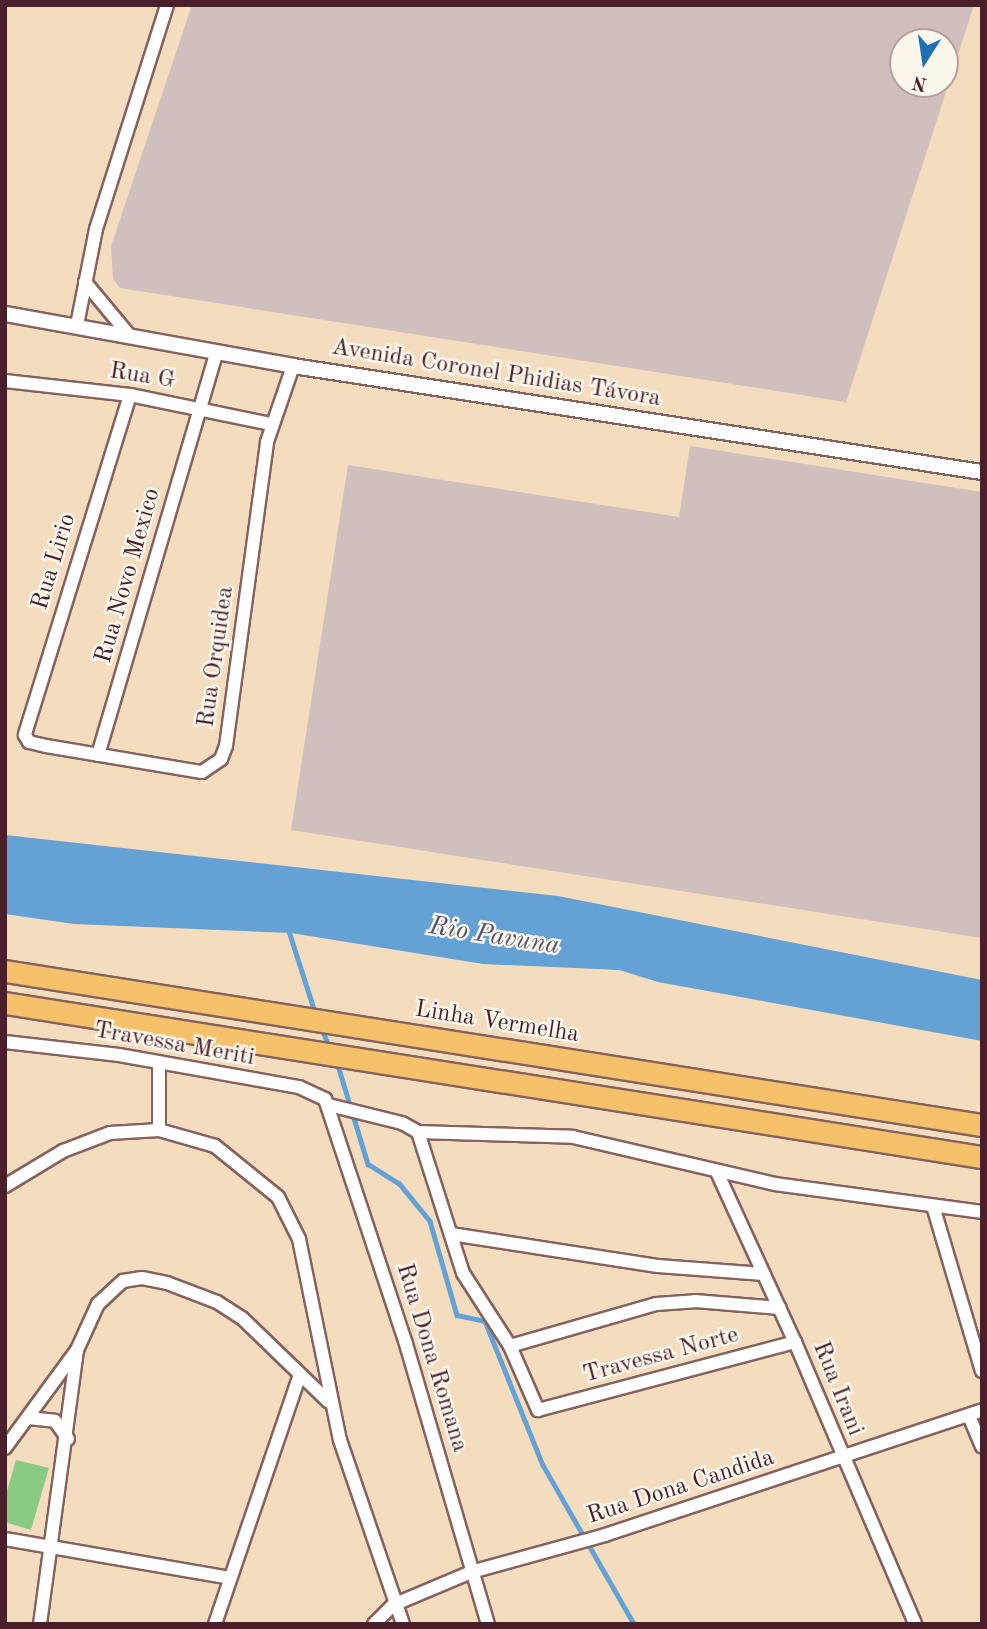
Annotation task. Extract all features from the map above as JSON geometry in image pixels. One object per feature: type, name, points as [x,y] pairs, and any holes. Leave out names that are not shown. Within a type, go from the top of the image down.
[{"type":"highway","name":"Linha Vermelha","points":[[5,971],[982,1125]]},
{"type":"highway","points":[[5,1003],[982,1157]]},
{"type":"street","points":[[77,325],[103,205],[167,5]]},
{"type":"street","points":[[85,282],[129,335]]},
{"type":"street","name":"Avenida Coronel Phidias Távora","points":[[5,314],[293,366],[982,472]]},
{"type":"street","points":[[200,408],[216,353]]},
{"type":"street","name":"Rua Orquidea","points":[[29,742],[202,772],[221,759],[228,736],[270,424],[293,366]]},
{"type":"street","name":"Rua G","points":[[5,381],[130,395],[270,424]]},
{"type":"street","name":"Rua Lirio","points":[[29,742],[25,735],[31,708],[130,395]]},
{"type":"street","name":"Rua Novo Mexico","points":[[98,755],[200,408]]},
{"type":"street","name":"Travessa Meriti","points":[[5,1042],[119,1055],[299,1087],[329,1105],[374,1116],[418,1132],[573,1137],[717,1172],[982,1212]]},
{"type":"street","points":[[159,1064],[159,1130]]},
{"type":"street","name":"Rua Dona Romana","points":[[329,1105],[406,1344],[488,1624]]},
{"type":"street","points":[[5,1186],[63,1151],[110,1133],[159,1130],[215,1146],[278,1197],[299,1239],[329,1401],[393,1605],[403,1624]]},
{"type":"street","points":[[418,1132],[463,1273],[510,1346],[656,1304],[695,1301],[780,1308]]},
{"type":"street","name":"Rua Irani","points":[[717,1172],[795,1342],[915,1624]]},
{"type":"street","points":[[933,1206],[982,1371]]},
{"type":"street","points":[[451,1234],[658,1266],[764,1274]]},
{"type":"street","points":[[5,1448],[77,1350],[109,1290],[123,1281],[142,1278],[217,1302],[242,1318],[329,1401]]},
{"type":"street","name":"Travessa Norte","points":[[510,1346],[538,1410],[795,1342]]},
{"type":"street","points":[[40,1624],[68,1439],[77,1350]]},
{"type":"street","points":[[215,1624],[300,1375]]},
{"type":"street","name":"Rua Dona Candida","points":[[393,1605],[471,1572],[606,1535],[982,1410]]},
{"type":"street","points":[[969,1416],[982,1446]]},
{"type":"street","points":[[28,1418],[55,1421],[68,1439]]},
{"type":"street","points":[[5,1539],[230,1578]]},
{"type":"street","points":[[374,1624],[393,1605]]},
{"type":"shaded area","points":[[192,5],[974,5],[959,52],[959,28],[889,28],[889,98],[944,98],[846,402],[120,288],[113,279],[111,246]]},
{"type":"shaded area","points":[[690,446],[982,492],[982,938],[291,830],[348,465],[679,517]]},
{"type":"green space","points":[[16,1460],[49,1468],[31,1530],[5,1522],[5,1498]]},
{"type":"water","name":"Rio Pavuna","points":[[5,835],[558,896],[982,980],[982,1041],[658,982],[619,970],[483,964],[291,933],[74,924],[5,914]]},
{"type":"waterway","points":[[288,928],[315,1012]]},
{"type":"waterway","points":[[321,1027],[330,1048]]},
{"type":"waterway","points":[[337,1062],[368,1164],[399,1183],[430,1221],[457,1315],[485,1321],[543,1465],[634,1624]]}]
